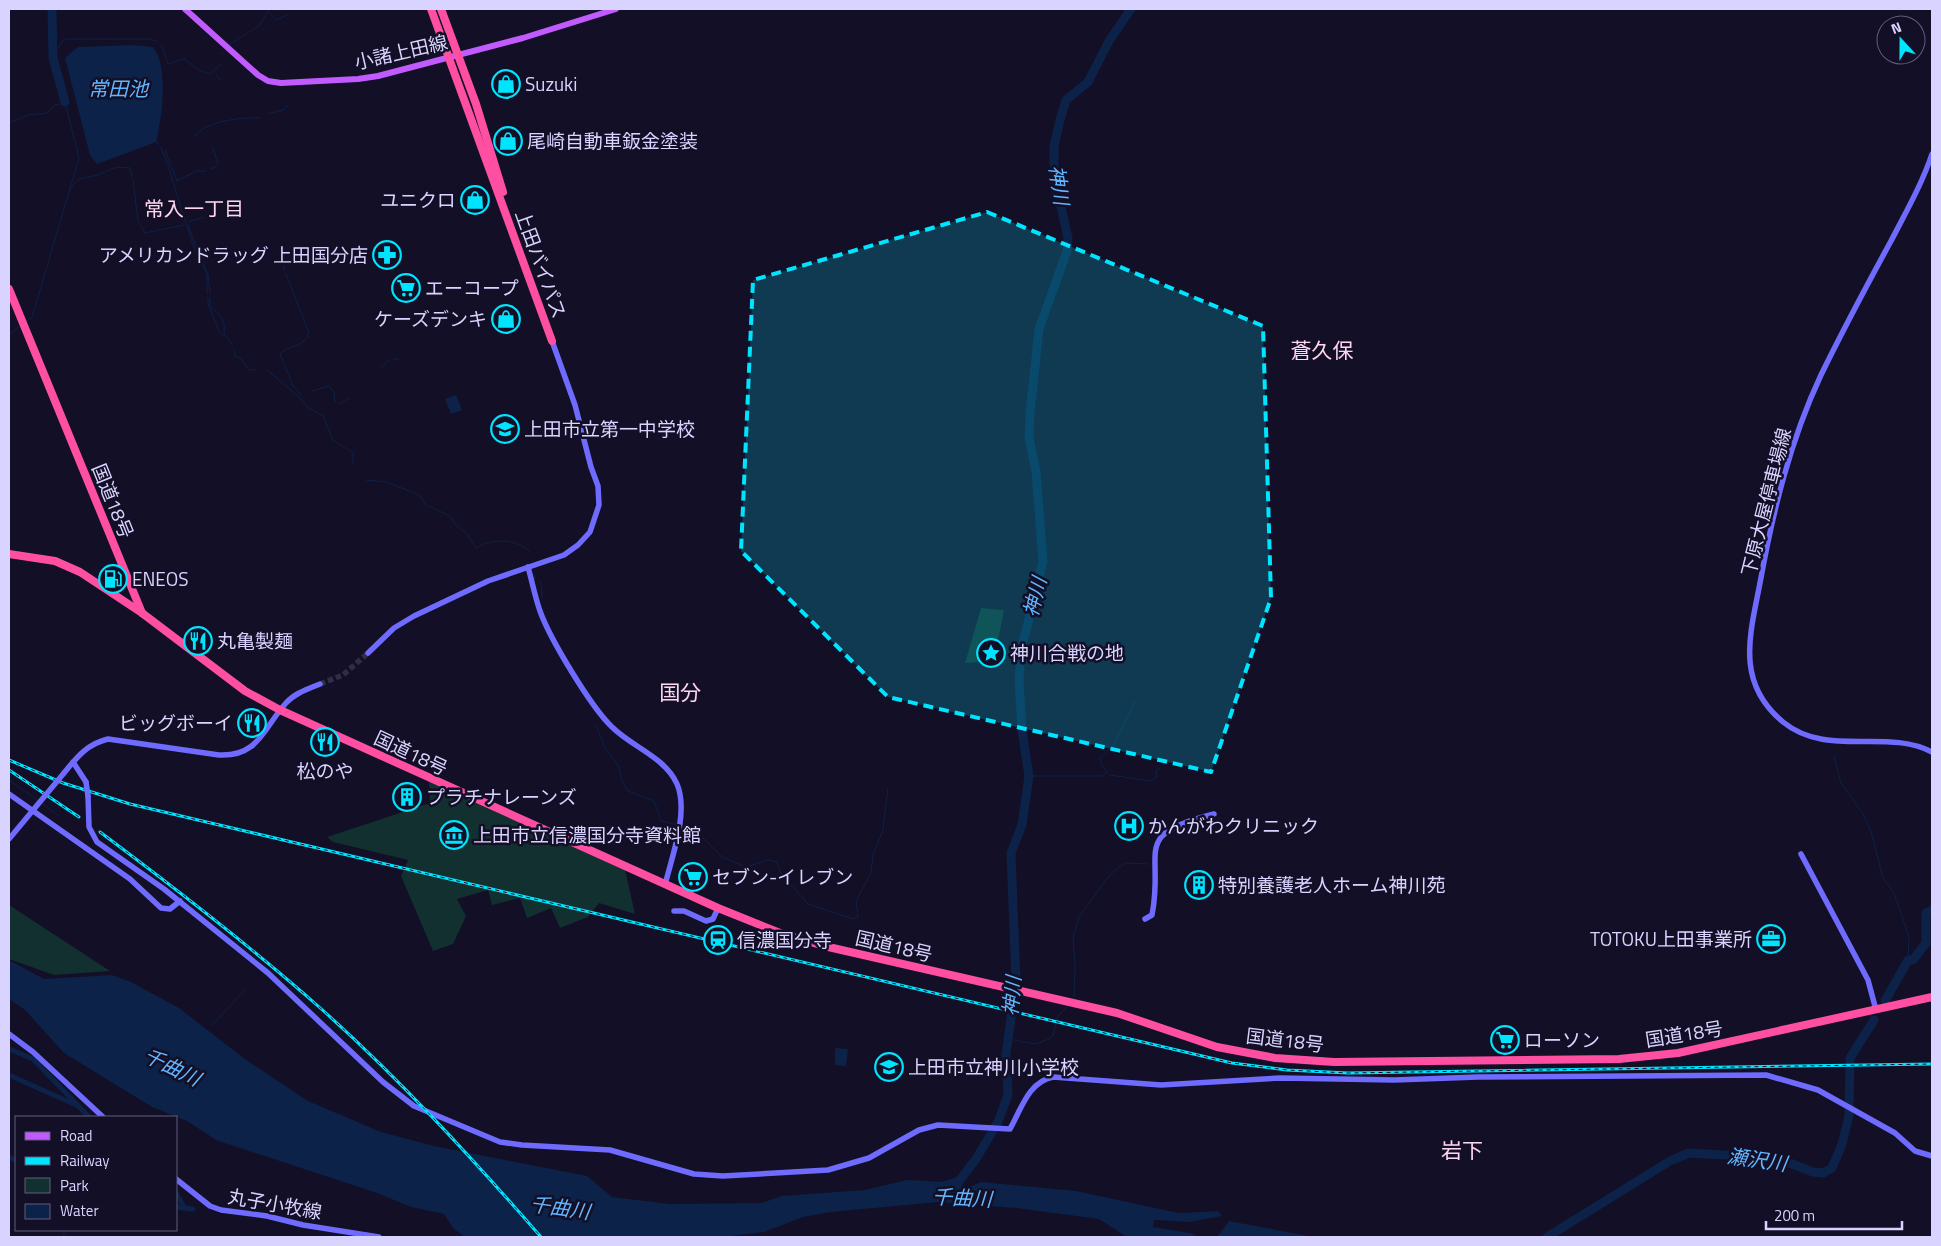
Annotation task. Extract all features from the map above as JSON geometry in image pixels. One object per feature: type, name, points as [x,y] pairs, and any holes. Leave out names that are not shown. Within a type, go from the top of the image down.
[{"type":"highway","name":"上田バイパス","points":[[431,9],[552,342]]},
{"type":"highway","name":"上田バイパス","points":[[442,9],[476,104],[511,220],[538,293],[552,342]]},
{"type":"highway","name":"国道18号","points":[[9,289],[142,613],[245,690],[280,710],[665,885],[780,933],[824,946],[1117,1013],[1217,1047],[1289,1059],[1352,1063],[1619,1059],[1651,1056],[1699,1050],[1932,997]]},
{"type":"highway","points":[[9,554],[60,563],[80,572],[142,613]]},
{"type":"main road","name":"小諸上田線","points":[[184,9],[254,72],[272,82],[368,78],[531,36],[616,9]]},
{"type":"street","name":"下原大屋停車場線","points":[[1932,154],[1917,193],[1821,375],[1790,452],[1764,560],[1749,646],[1750,670],[1755,685],[1776,715],[1799,732],[1834,742],[1909,743],[1932,752]]},
{"type":"street","points":[[368,653],[389,632],[414,616],[482,583],[564,555],[578,545],[590,532],[599,505],[598,486],[590,467],[575,405],[552,342]]},
{"type":"street","points":[[528,567],[544,620],[600,714],[622,736],[662,764],[677,785],[681,800],[680,820],[665,885]]},
{"type":"street","points":[[9,839],[73,762],[91,744],[108,739],[231,755],[242,752],[255,744],[280,710],[294,696],[320,684]]},
{"type":"street","points":[[73,762],[86,782],[89,827],[97,842],[180,902],[282,986],[381,1081],[414,1106],[500,1142],[610,1150],[680,1172],[723,1176],[828,1170],[868,1158],[919,1130],[938,1125],[1010,1129],[1034,1087],[1044,1079],[1053,1077],[1161,1084],[1280,1078],[1394,1080],[1478,1077],[1766,1075],[1818,1090],[1854,1112],[1895,1133],[1915,1151],[1932,1156]]},
{"type":"street","points":[[9,794],[130,879],[161,908],[170,909],[180,902]]},
{"type":"street","points":[[1145,919],[1152,915],[1156,898],[1154,856],[1158,841],[1175,825],[1214,814]]},
{"type":"street","points":[[1801,854],[1868,980],[1876,1010]]},
{"type":"street","points":[[674,911],[684,911],[706,921],[713,919],[718,908]]},
{"type":"street","points":[[9,1034],[33,1052],[102,1116]]},
{"type":"street","name":"丸子小牧線","points":[[178,1181],[210,1206],[221,1210],[257,1214],[303,1225],[379,1237]]},
{"type":"highlighted area","points":[[987,212],[1263,326],[1271,598],[1211,772],[888,697],[741,551],[753,280]]},
{"type":"green space","points":[[981,608],[1004,610],[994,661],[965,663]]},
{"type":"green space","points":[[429,779],[624,865],[635,914],[599,903],[588,917],[560,928],[551,908],[527,918],[520,898],[492,905],[488,890],[457,899],[466,916],[453,944],[433,951],[401,876],[408,860],[333,842],[327,837],[430,803]]},
{"type":"green space","points":[[9,905],[110,971],[54,975],[9,959]]},
{"type":"water","name":"常田池","points":[[133,45],[153,47],[161,67],[163,93],[156,142],[97,164],[90,155],[65,58],[78,47]]},
{"type":"water","points":[[456,395],[462,410],[451,414],[445,399]]},
{"type":"water","name":"千曲川","points":[[9,960],[44,979],[112,975],[131,982],[179,1008],[245,1059],[308,1101],[381,1132],[434,1146],[587,1176],[612,1197],[670,1204],[762,1203],[781,1196],[865,1190],[907,1180],[941,1182],[958,1177],[963,1186],[969,1187],[981,1182],[1076,1191],[1179,1213],[1218,1211],[1222,1216],[1189,1222],[1154,1220],[1153,1227],[1190,1233],[1199,1237],[1127,1237],[1099,1219],[1016,1208],[938,1202],[831,1212],[803,1217],[764,1232],[723,1237],[465,1237],[453,1228],[444,1214],[411,1207],[377,1193],[216,1140],[178,1116],[152,1107],[64,1053],[25,1010],[9,999]]},
{"type":"water","points":[[835,1048],[848,1049],[846,1066],[835,1065]]},
{"type":"water","points":[[1229,1221],[1314,1237],[1217,1237]]},
{"type":"waterway","points":[[52,9],[53,58],[65,102]]},
{"type":"waterway","name":"神川","points":[[953,1189],[976,1159],[998,1122],[1008,1095],[1006,1054],[1016,982],[1011,853],[1022,825],[1029,776],[1022,731],[1019,680],[1021,651],[1043,561],[1036,472],[1029,437],[1030,413],[1039,329],[1067,251],[1068,238],[1056,184],[1054,146],[1066,100],[1088,82],[1109,41],[1131,9]]},
{"type":"waterway","points":[[230,46],[230,44],[260,25],[268,11],[276,20],[287,15]]},
{"type":"waterway","points":[[55,64],[55,52],[64,39]]},
{"type":"waterway","points":[[65,39],[149,39],[157,41]]},
{"type":"waterway","points":[[161,44],[168,64],[184,59],[199,70],[210,74],[221,64]]},
{"type":"waterway","points":[[216,75],[221,81]]},
{"type":"waterway","points":[[27,321],[32,317],[79,158],[65,102]]},
{"type":"waterway","points":[[267,114],[283,110],[290,103]]},
{"type":"waterway","points":[[9,123],[28,115],[47,113],[55,105],[60,104]]},
{"type":"waterway","points":[[195,136],[215,123],[234,119],[259,118]]},
{"type":"waterway","points":[[156,142],[159,145]]},
{"type":"waterway","points":[[161,148],[169,167]]},
{"type":"waterway","points":[[213,148],[218,164]]},
{"type":"waterway","points":[[165,150],[171,166]]},
{"type":"waterway","points":[[210,169],[217,166]]},
{"type":"waterway","points":[[70,190],[80,179],[95,176],[114,168],[130,168],[132,177]]},
{"type":"waterway","points":[[172,168],[177,181],[196,171],[206,171]]},
{"type":"waterway","points":[[169,169],[193,245],[207,274],[207,294]]},
{"type":"waterway","points":[[133,180],[138,221],[145,233],[184,225]]},
{"type":"waterway","points":[[189,222],[204,217]]},
{"type":"waterway","points":[[188,225],[208,274],[210,293]]},
{"type":"waterway","points":[[284,263],[284,269]]},
{"type":"waterway","points":[[286,274],[309,333],[304,341],[280,354],[293,386],[301,395]]},
{"type":"waterway","points":[[210,297],[210,306],[222,318],[224,333],[232,344]]},
{"type":"waterway","points":[[208,298],[208,304],[219,331]]},
{"type":"waterway","points":[[9,335],[20,326]]},
{"type":"waterway","points":[[219,332],[225,336]]},
{"type":"waterway","points":[[234,350],[235,356],[241,359],[249,370],[256,370]]},
{"type":"waterway","points":[[393,359],[398,359]]},
{"type":"waterway","points":[[380,369],[389,360]]},
{"type":"waterway","points":[[266,369],[300,398],[308,408],[323,416],[333,440],[353,453],[353,463]]},
{"type":"waterway","points":[[312,391],[329,386],[334,393],[335,402]]},
{"type":"waterway","points":[[339,404],[349,398]]},
{"type":"waterway","points":[[366,480],[387,482],[419,495],[426,505],[450,516],[455,524],[468,535],[476,548],[487,543],[504,541],[522,545],[529,552]]},
{"type":"waterway","points":[[534,574],[535,579]]},
{"type":"waterway","points":[[541,582],[542,598]]},
{"type":"waterway","points":[[1029,776],[1102,776],[1107,772],[1101,764],[1100,758],[1113,746],[1135,702]]},
{"type":"waterway","points":[[596,725],[605,748],[618,765],[622,781],[628,791],[654,801],[661,821],[678,825]]},
{"type":"waterway","points":[[1834,756],[1841,783],[1863,814],[1871,831],[1883,878],[1894,893],[1909,937],[1908,960]]},
{"type":"waterway","points":[[1110,775],[1151,781],[1157,777],[1156,771],[1161,768]]},
{"type":"waterway","points":[[9,780],[38,801]]},
{"type":"waterway","points":[[703,838],[722,857],[746,867],[768,860],[777,862],[780,872],[808,904],[853,919],[858,917],[856,901],[871,873],[873,855],[883,830],[888,788]]},
{"type":"waterway","points":[[41,803],[59,816]]},
{"type":"waterway","points":[[691,828],[700,832]]},
{"type":"waterway","points":[[1074,997],[1075,965],[1073,938],[1079,917],[1108,877],[1120,866],[1127,863],[1148,864]]},
{"type":"waterway","name":"瀬沢川","points":[[1885,1001],[1908,960],[1913,960],[1926,943],[1926,913],[1932,910]]},
{"type":"waterway","points":[[212,1025],[246,989]]},
{"type":"waterway","points":[[1009,1039],[1035,1044],[1049,1039],[1053,1035],[1058,1016],[1067,1007]]},
{"type":"waterway","name":"瀬沢川","points":[[1547,1237],[1670,1161],[1689,1153],[1762,1157],[1787,1162],[1813,1172],[1823,1173],[1832,1168],[1842,1144],[1849,1116],[1850,1058],[1874,1020]]},
{"type":"waterway","points":[[9,1049],[33,1059],[88,1116]]},
{"type":"waterway","points":[[9,1075],[76,1105]]},
{"type":"waterway","points":[[9,1157],[15,1160]]},
{"type":"waterway","points":[[178,1196],[184,1207]]},
{"type":"waterway","points":[[178,1207],[193,1209]]},
{"type":"waterway","points":[[63,1237],[65,1231]]},
{"type":"tunnel","points":[[320,684],[343,675],[368,653]]},
{"type":"railway","points":[[9,760],[63,783],[130,804],[1232,1063],[1287,1070],[1348,1073],[1932,1064]]},
{"type":"railway","points":[[9,770],[79,817]]},
{"type":"railway","points":[[100,832],[238,938],[348,1033],[433,1118],[541,1237]]},
{"type":"place","name":"Suzuki","points":[[506,84]]},
{"type":"place","name":"尾崎自動車鈑金塗装","points":[[508,141]]},
{"type":"place","name":"ユニクロ","points":[[475,200]]},
{"type":"place","name":"アメリカンドラッグ 上田国分店","points":[[387,255]]},
{"type":"place","name":"エーコープ","points":[[406,288]]},
{"type":"place","name":"ケーズデンキ","points":[[506,319]]},
{"type":"place","name":"上田市立第一中学校","points":[[505,429]]},
{"type":"place","name":"ENEOS","points":[[113,579]]},
{"type":"place","name":"丸亀製麺","points":[[198,641]]},
{"type":"place","name":"神川合戦の地","points":[[991,653]]},
{"type":"place","name":"ビッグボーイ","points":[[252,723]]},
{"type":"place","name":"松のや","points":[[325,742]]},
{"type":"place","name":"プラチナレーンズ","points":[[407,797]]},
{"type":"place","name":"かんがわクリニック","points":[[1129,826]]},
{"type":"place","name":"上田市立信濃国分寺資料館","points":[[454,835]]},
{"type":"place","name":"セブン-イレブン","points":[[693,877]]},
{"type":"place","name":"特別養護老人ホーム神川苑","points":[[1199,885]]},
{"type":"place","name":"TOTOKU上田事業所","points":[[1771,939]]},
{"type":"place","name":"信濃国分寺","points":[[718,940]]},
{"type":"place","name":"ローソン","points":[[1505,1040]]},
{"type":"place","name":"上田市立神川小学校","points":[[889,1067]]},
{"type":"district","name":"常入一丁目","points":[[194,209]]},
{"type":"district","name":"蒼久保","points":[[1322,351]]},
{"type":"district","name":"国分","points":[[680,693]]},
{"type":"district","name":"岩下","points":[[1462,1151]]}]
